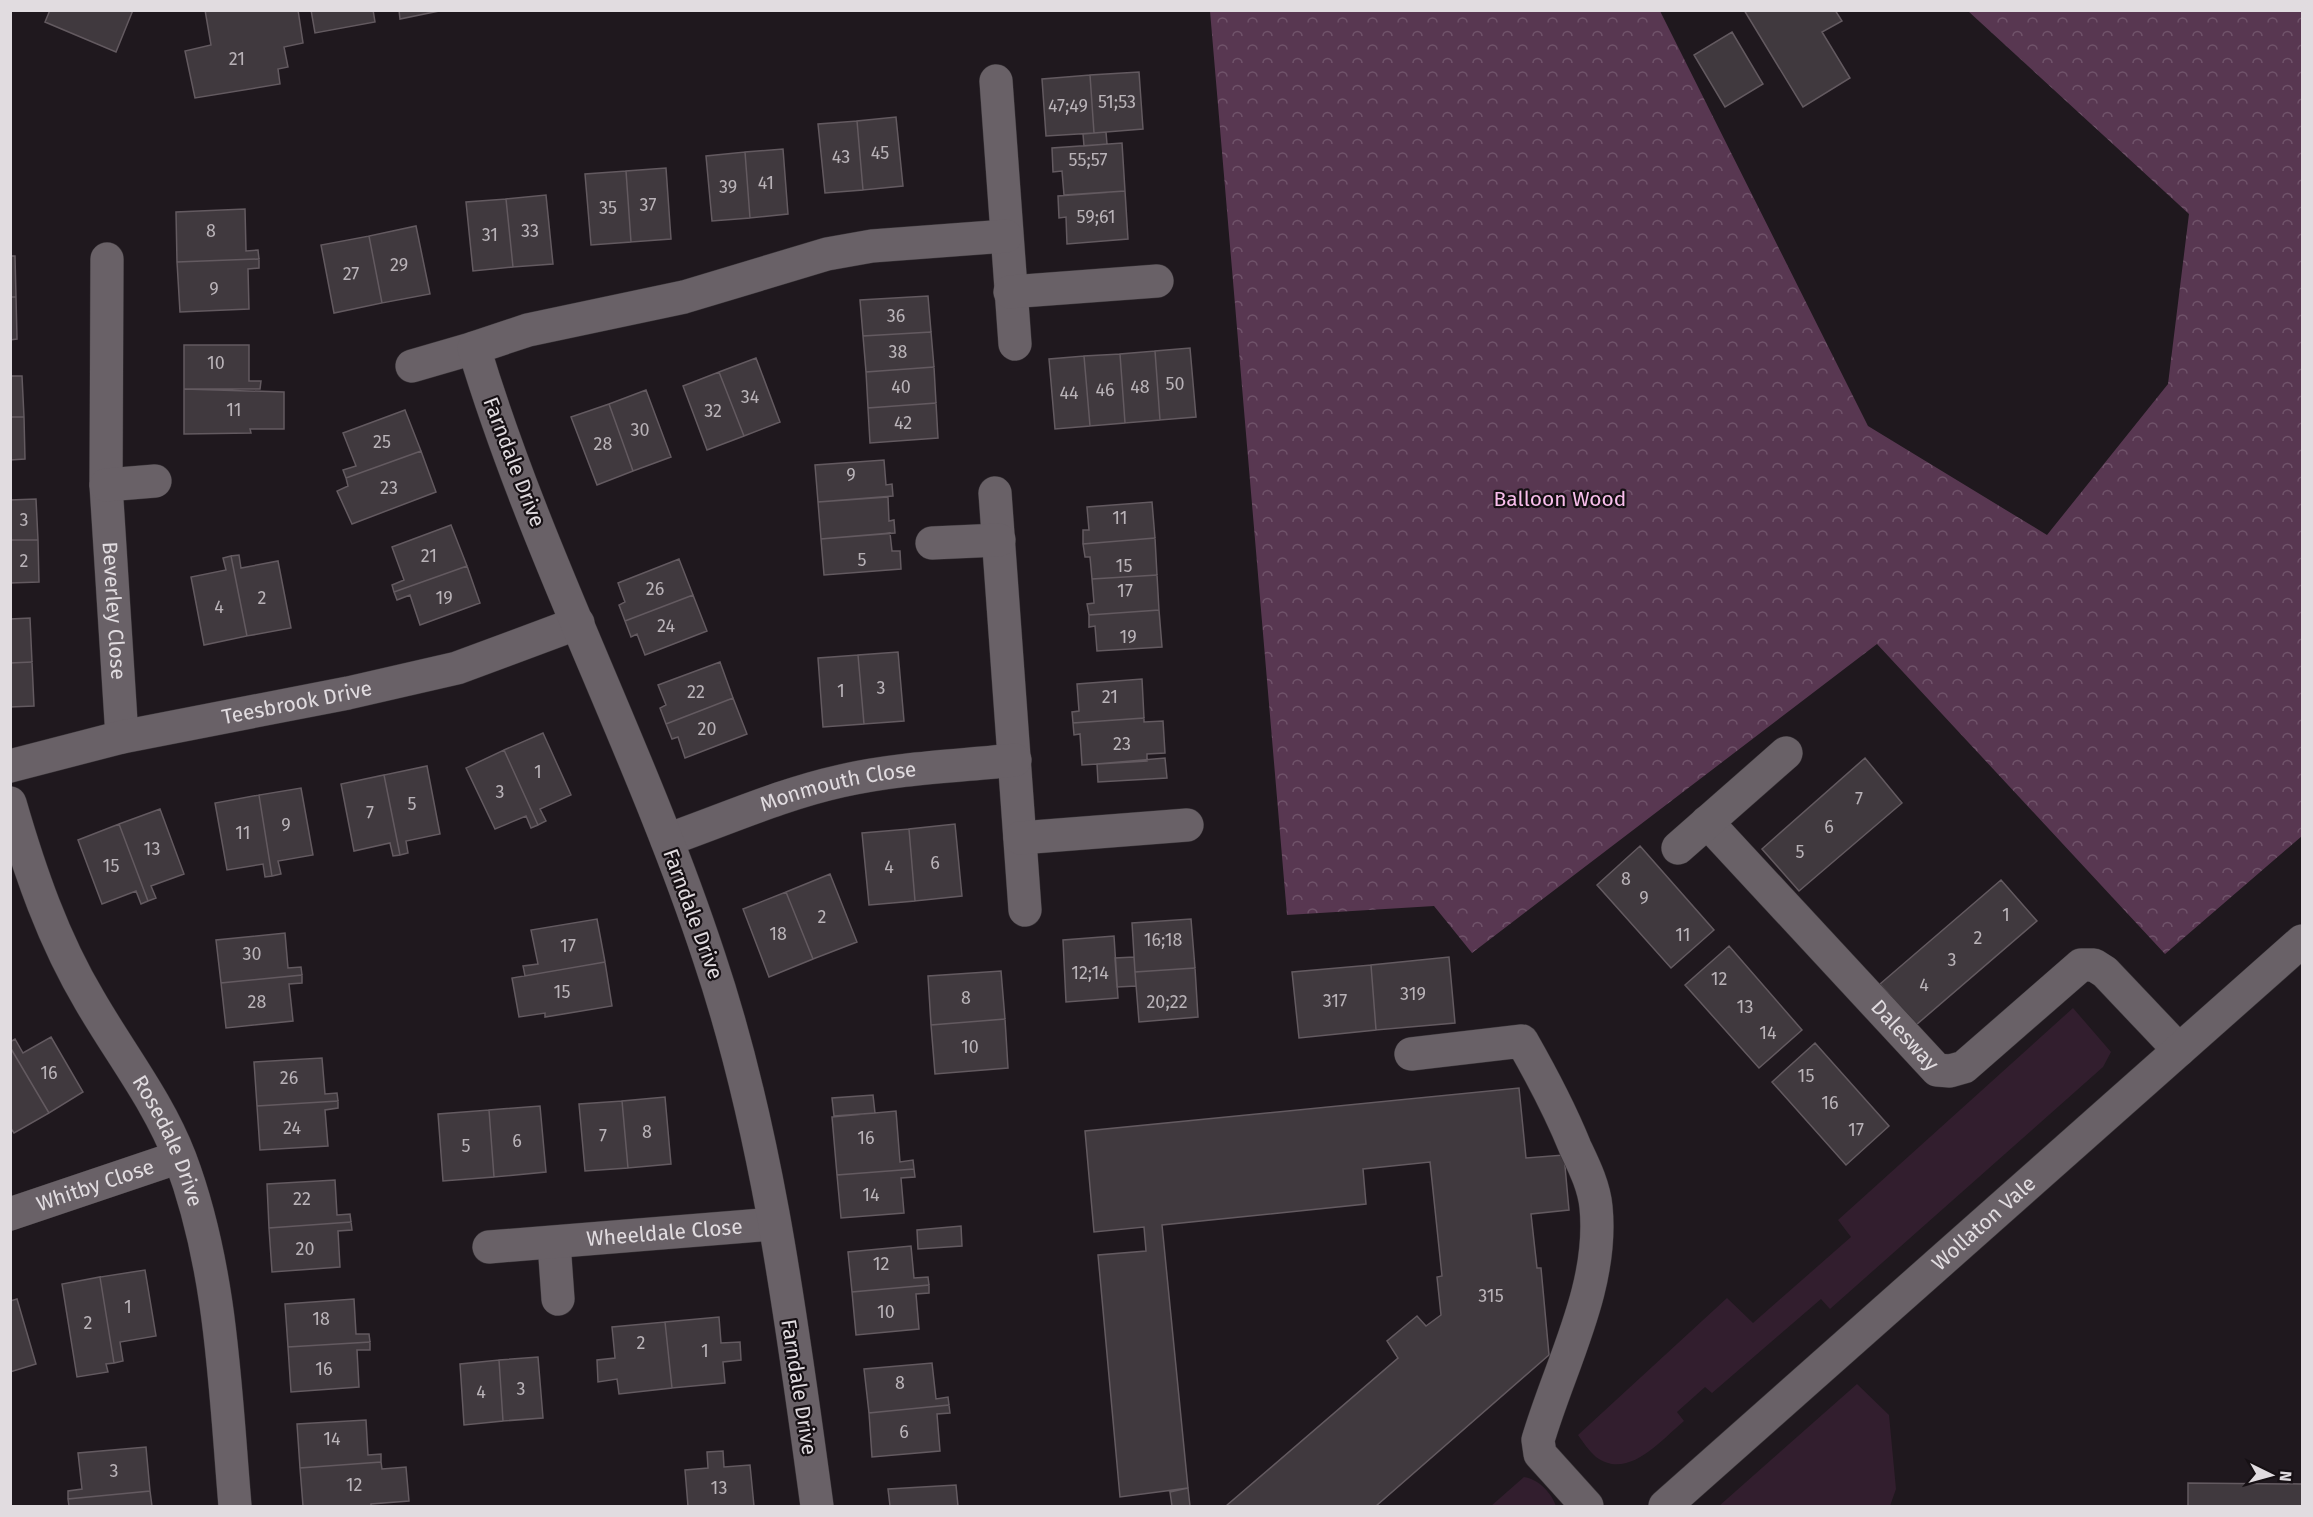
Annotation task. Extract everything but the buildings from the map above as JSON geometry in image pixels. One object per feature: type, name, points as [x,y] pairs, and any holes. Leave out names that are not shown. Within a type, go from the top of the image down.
[{"type":"street","points":[[996,81],[1015,344]]},
{"type":"street","points":[[412,366],[528,330],[684,297],[827,254],[872,246],[1006,236]]},
{"type":"street","name":"Beverley Close","points":[[107,259],[106,485],[122,736]]},
{"type":"street","points":[[1010,292],[1157,281]]},
{"type":"street","name":"Farndale Drive","points":[[474,348],[497,425],[667,840],[727,1010],[740,1059],[773,1224],[817,1506]]},
{"type":"street","points":[[106,485],[155,481]]},
{"type":"street","points":[[995,493],[1025,910]]},
{"type":"street","points":[[932,543],[999,540]]},
{"type":"street","name":"Teesbrook Drive","points":[[10,766],[122,736],[414,679],[457,668],[578,622]]},
{"type":"street","points":[[1678,848],[1786,753]]},
{"type":"street","name":"Monmouth Close","points":[[667,840],[808,790],[842,781],[912,770],[1015,760]]},
{"type":"street","name":"Rosedale Drive","points":[[10,803],[46,910],[66,956],[90,1001],[161,1117],[179,1157],[199,1214],[214,1282],[235,1506]]},
{"type":"street","name":"Dalesway","points":[[1707,822],[1937,1070],[1950,1071],[1964,1067],[2081,965],[2094,965],[2105,972],[2179,1050]]},
{"type":"street","points":[[1020,838],[1186,825]]},
{"type":"street","name":"Wollaton Vale","points":[[1665,1506],[2302,940]]},
{"type":"street","points":[[1411,1054],[1522,1041],[1559,1107],[1587,1172],[1596,1206],[1596,1234],[1590,1278],[1574,1338],[1548,1404],[1538,1440],[1540,1454],[1587,1506]]},
{"type":"street","name":"Whitby Close","points":[[10,1214],[179,1157]]},
{"type":"street","name":"Wheeldale Close","points":[[489,1247],[773,1224]]},
{"type":"street","points":[[554,1243],[558,1299]]},
{"type":"shaded area","points":[[2073,1008],[2111,1052],[2103,1067],[1830,1309],[1821,1299],[1712,1393],[1705,1387],[1677,1412],[1684,1421],[1654,1447],[1632,1461],[1620,1464],[1608,1463],[1591,1452],[1578,1435],[1727,1298],[1753,1323],[1851,1237],[1838,1220]]},
{"type":"shaded area","points":[[1857,1384],[1889,1415],[1896,1489],[1890,1506],[1719,1506]]},
{"type":"shaded area","points":[[1524,1477],[1534,1480],[1543,1487],[1556,1506],[1491,1506]]},
{"type":"green space","name":"Balloon Wood","points":[[1210,11],[1660,11],[1868,426],[2047,535],[2168,384],[2189,214],[1968,11],[2302,11],[2302,836],[2165,954],[1877,644],[1472,953],[1434,906],[1287,915]]}]
